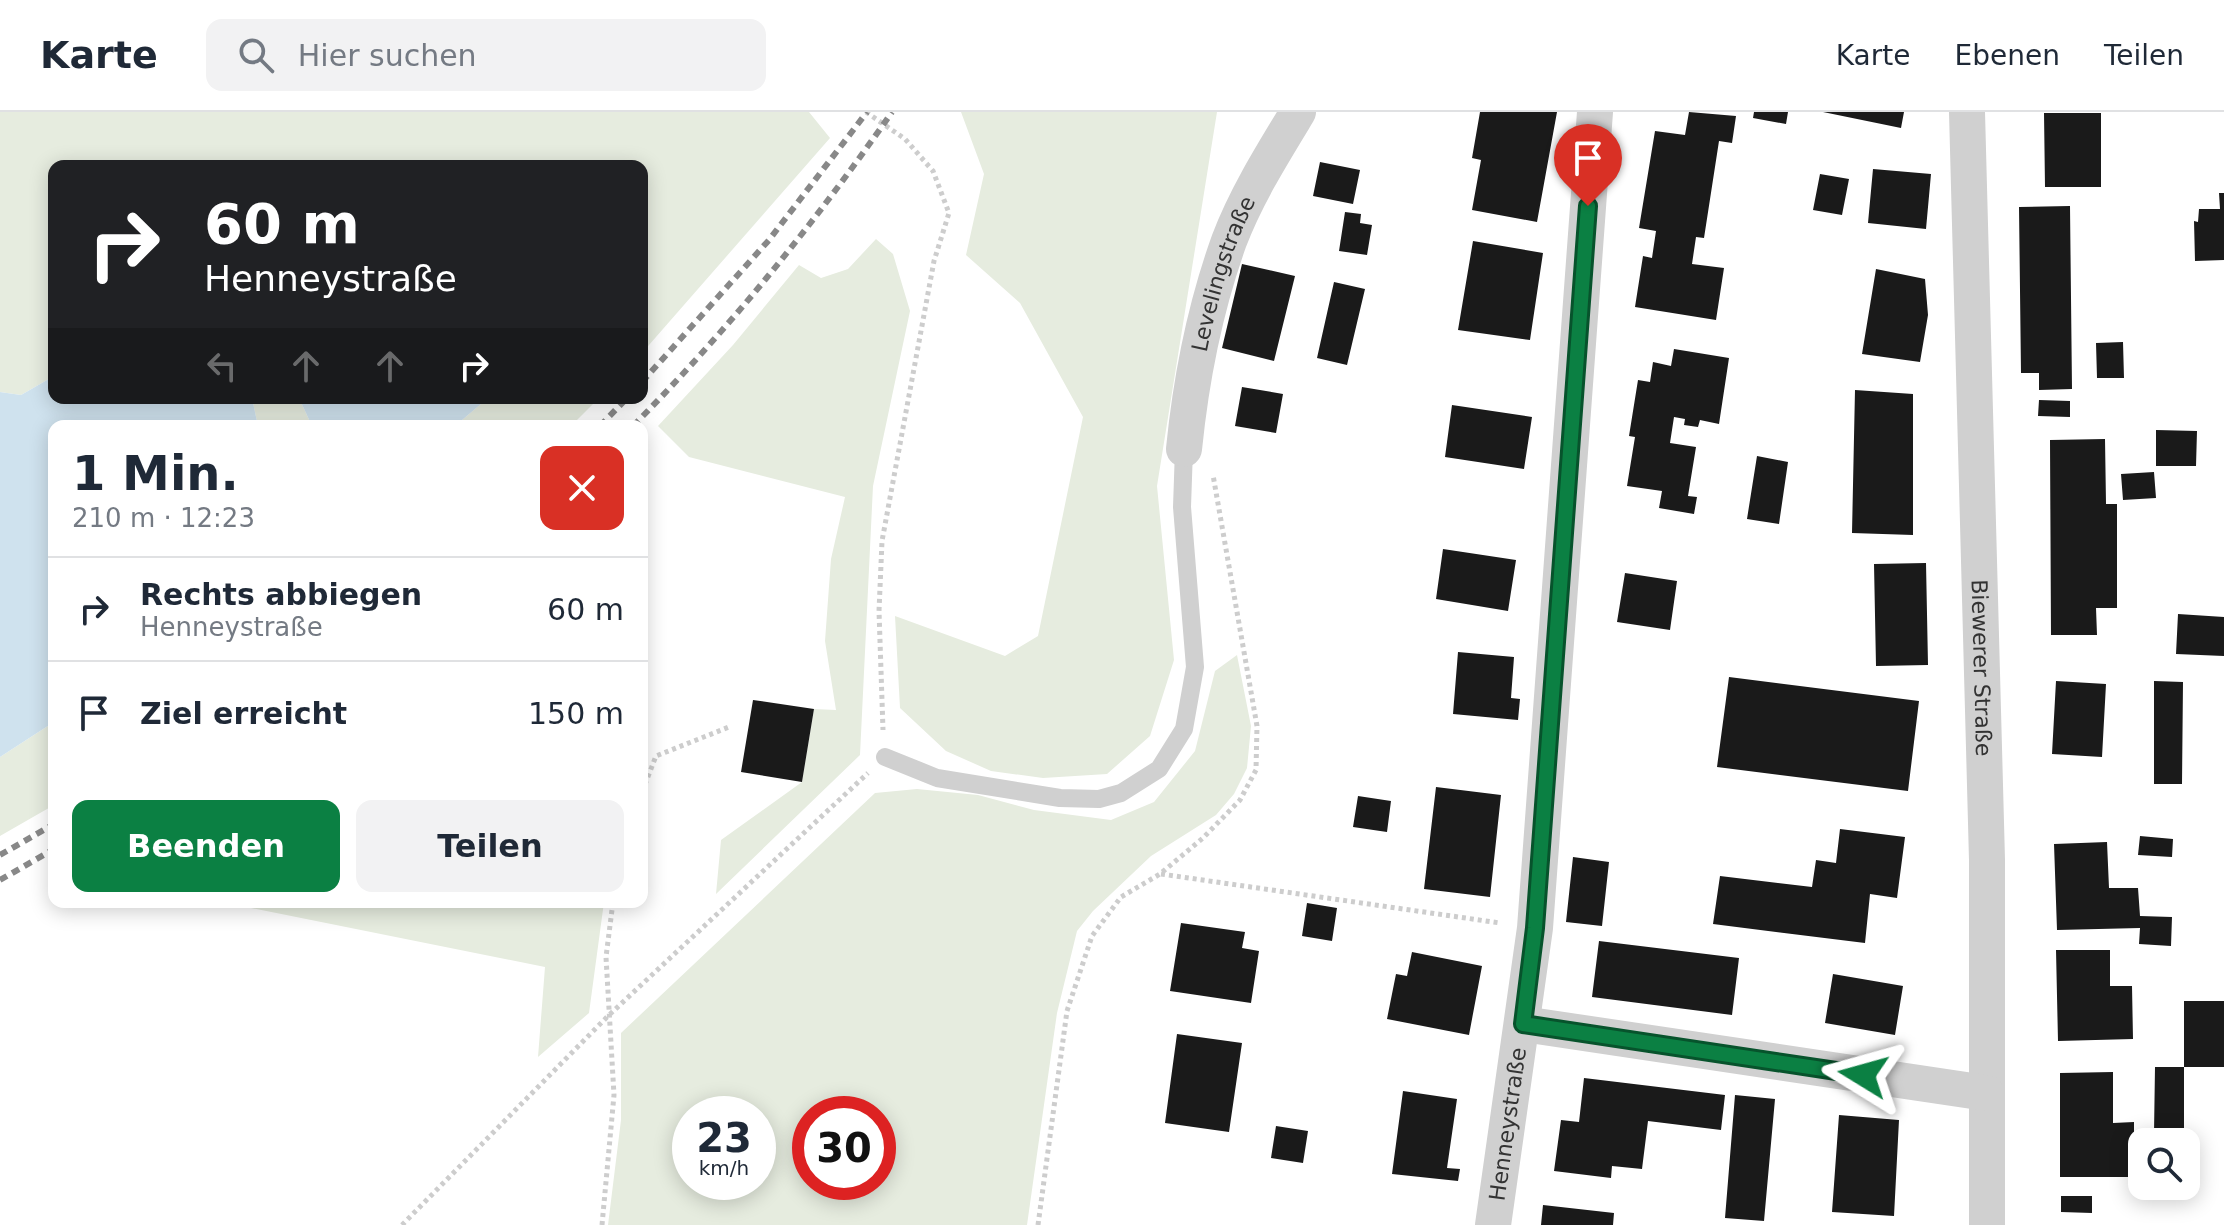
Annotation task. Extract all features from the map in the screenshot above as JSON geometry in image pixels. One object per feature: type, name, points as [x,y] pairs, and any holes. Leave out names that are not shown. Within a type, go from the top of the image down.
[{"type":"street","name":"Levelingstraße","points":[[1184,449],[1198,354],[1230,238],[1265,166],[1298,112]]},
{"type":"street","name":"Henneystraße","points":[[1493,1225],[1535,928],[1595,112]]},
{"type":"street","name":"Biewerer Straße","points":[[1967,112],[1987,860],[1987,1225]]},
{"type":"street","name":"Henneystraße","points":[[1523,1024],[1986,1093]]},
{"type":"lane","points":[[885,757],[937,778],[1060,798],[1099,799],[1121,793],[1159,769],[1173,752],[1184,729],[1192,700],[1195,667],[1182,507],[1184,449]]},
{"type":"path","points":[[402,1225],[608,1016],[885,757],[879,611],[882,541],[934,261],[949,213],[933,171],[905,139],[866,112]]},
{"type":"path","points":[[1038,1225],[1067,1011],[1092,936],[1121,897],[1160,874],[1203,838],[1240,800],[1256,770],[1257,726],[1215,481],[1203,457],[1184,449]]},
{"type":"path","points":[[648,777],[656,756],[729,727]]},
{"type":"path","points":[[1160,874],[1535,928]]},
{"type":"path","points":[[602,1225],[614,1095],[606,957],[612,908]]},
{"type":"shaded area","points":[[0,112],[809,112],[830,138],[648,346],[648,160],[48,160],[48,379],[21,395],[0,392]]},
{"type":"shaded area","points":[[961,112],[1217,112],[1157,486],[1174,660],[1150,736],[1107,774],[1043,778],[991,771],[946,751],[900,708],[895,616],[1005,656],[1038,636],[1083,417],[1020,303],[966,255],[984,174]]},
{"type":"shaded area","points":[[876,239],[893,254],[910,311],[873,486],[860,755],[716,894],[721,840],[802,782],[814,709],[836,710],[825,641],[831,559],[845,497],[689,457],[658,426],[733,345],[799,265],[821,278],[848,269]]},
{"type":"shaded area","points":[[253,404],[302,404],[309,420],[257,420]]},
{"type":"shaded area","points":[[481,404],[593,404],[577,420],[462,420]]},
{"type":"shaded area","points":[[1237,655],[1251,726],[1247,768],[1234,794],[1216,815],[1151,856],[1093,911],[1077,931],[1057,1013],[1027,1225],[608,1225],[621,1120],[621,1033],[875,793],[917,789],[978,795],[1034,810],[1111,820],[1154,802],[1195,751],[1215,671]]},
{"type":"shaded area","points":[[48,726],[48,808],[0,836],[0,757]]},
{"type":"shaded area","points":[[251,908],[603,908],[589,1013],[538,1057],[545,967]]},
{"type":"water","points":[[48,379],[48,404],[253,404],[257,420],[48,420],[48,726],[0,757],[0,392],[21,395]]},
{"type":"water","points":[[302,404],[481,404],[462,420],[309,420]]},
{"type":"building","points":[[1480,112],[1557,112],[1537,222],[1472,210],[1481,160],[1472,158]]},
{"type":"building","points":[[1689,112],[1736,116],[1732,143],[1719,141],[1704,238],[1696,237],[1692,264],[1724,268],[1716,320],[1635,307],[1643,256],[1652,258],[1656,231],[1639,228],[1655,131],[1685,135]]},
{"type":"building","points":[[1754,112],[1788,112],[1786,124],[1753,118]]},
{"type":"building","points":[[1823,112],[1904,112],[1901,128]]},
{"type":"building","points":[[2044,113],[2101,113],[2101,187],[2045,187]]},
{"type":"building","points":[[1320,162],[1360,170],[1353,204],[1313,196]]},
{"type":"building","points":[[1873,169],[1931,174],[1926,229],[1868,223]]},
{"type":"building","points":[[1820,174],[1849,179],[1842,215],[1813,210]]},
{"type":"building","points":[[2219,193],[2224,193],[2224,260],[2195,261],[2194,221],[2198,222],[2199,209],[2220,209]]},
{"type":"building","points":[[2070,206],[2072,389],[2039,390],[2039,373],[2021,373],[2019,207]]},
{"type":"building","points":[[1345,212],[1361,214],[1360,223],[1372,225],[1367,255],[1339,251]]},
{"type":"building","points":[[1473,241],[1543,253],[1530,340],[1458,330]]},
{"type":"building","points":[[1242,264],[1295,276],[1274,361],[1222,348]]},
{"type":"building","points":[[1876,269],[1925,279],[1928,315],[1920,362],[1862,354]]},
{"type":"building","points":[[1334,282],[1365,289],[1347,365],[1317,358]]},
{"type":"building","points":[[2123,342],[2124,378],[2097,378],[2096,343]]},
{"type":"building","points":[[1674,349],[1729,358],[1719,424],[1700,420],[1698,427],[1684,425],[1685,419],[1674,417],[1670,443],[1696,447],[1688,496],[1697,497],[1694,514],[1659,508],[1662,491],[1627,486],[1635,437],[1629,436],[1638,380],[1650,382],[1653,362],[1671,366]]},
{"type":"building","points":[[1242,387],[1283,394],[1276,433],[1235,426]]},
{"type":"building","points":[[1855,390],[1913,394],[1913,535],[1852,533]]},
{"type":"building","points":[[2039,400],[2070,401],[2070,417],[2038,416]]},
{"type":"building","points":[[1452,405],[1532,417],[1524,469],[1445,457]]},
{"type":"building","points":[[2156,430],[2197,431],[2196,466],[2156,466]]},
{"type":"building","points":[[2105,439],[2106,504],[2117,504],[2117,608],[2096,608],[2097,635],[2051,635],[2050,440]]},
{"type":"building","points":[[1757,456],[1788,462],[1779,524],[1747,519]]},
{"type":"building","points":[[2154,472],[2156,498],[2123,500],[2121,474]]},
{"type":"building","points":[[1443,549],[1516,560],[1508,611],[1436,599]]},
{"type":"building","points":[[1926,563],[1928,665],[1876,666],[1874,564]]},
{"type":"building","points":[[1625,573],[1677,581],[1670,630],[1617,622]]},
{"type":"building","points":[[2178,614],[2224,617],[2224,656],[2176,654]]},
{"type":"building","points":[[1458,652],[1514,657],[1511,698],[1520,699],[1518,720],[1453,714]]},
{"type":"building","points":[[1729,677],[1919,701],[1908,791],[1717,767]]},
{"type":"building","points":[[2056,681],[2106,684],[2102,757],[2052,754]]},
{"type":"building","points":[[2154,681],[2183,682],[2182,784],[2154,784]]},
{"type":"building","points":[[753,700],[814,709],[802,782],[741,772]]},
{"type":"building","points":[[1436,787],[1501,795],[1490,897],[1424,889]]},
{"type":"building","points":[[1358,796],[1391,801],[1387,832],[1353,827]]},
{"type":"building","points":[[1840,829],[1905,837],[1897,898],[1870,894],[1865,943],[1713,924],[1720,876],[1812,887],[1816,860],[1836,863]]},
{"type":"building","points":[[2140,836],[2173,839],[2172,857],[2138,855]]},
{"type":"building","points":[[2107,842],[2109,888],[2138,888],[2140,916],[2172,917],[2171,946],[2139,944],[2140,928],[2057,930],[2054,844]]},
{"type":"building","points":[[1573,857],[1609,862],[1602,926],[1566,922]]},
{"type":"building","points":[[1307,903],[1337,908],[1332,941],[1302,936]]},
{"type":"building","points":[[1181,923],[1245,932],[1242,948],[1259,951],[1251,1003],[1170,991]]},
{"type":"building","points":[[1599,941],[1739,958],[1732,1015],[1592,997]]},
{"type":"building","points":[[2056,950],[2110,950],[2110,986],[2132,986],[2133,1039],[2058,1041]]},
{"type":"building","points":[[1412,952],[1482,966],[1469,1035],[1387,1019],[1396,974],[1407,976]]},
{"type":"building","points":[[1833,974],[1903,986],[1895,1035],[1825,1023]]},
{"type":"building","points":[[2184,1001],[2224,1001],[2224,1067],[2184,1067]]},
{"type":"building","points":[[1177,1034],[1242,1043],[1229,1132],[1165,1123]]},
{"type":"building","points":[[2155,1067],[2184,1067],[2184,1128],[2154,1128]]},
{"type":"building","points":[[2113,1072],[2113,1123],[2134,1122],[2134,1128],[2128,1128],[2128,1177],[2060,1177],[2060,1073]]},
{"type":"building","points":[[1584,1078],[1725,1095],[1721,1130],[1648,1121],[1642,1169],[1612,1166],[1611,1178],[1554,1171],[1561,1120],[1579,1122]]},
{"type":"building","points":[[1403,1091],[1457,1099],[1447,1168],[1460,1169],[1458,1181],[1392,1174]]},
{"type":"building","points":[[1735,1095],[1775,1099],[1764,1221],[1725,1218]]},
{"type":"building","points":[[1839,1115],[1899,1120],[1894,1216],[1832,1212]]},
{"type":"building","points":[[1276,1126],[1308,1131],[1303,1163],[1271,1158]]},
{"type":"building","points":[[2061,1196],[2092,1196],[2092,1213],[2061,1212]]},
{"type":"building","points":[[1543,1205],[1614,1213],[1613,1225],[1541,1225]]},
{"type":"railway","points":[[648,375],[769,240],[867,112]]},
{"type":"railway","points":[[639,420],[769,275],[892,112]]},
{"type":"railway","points":[[606,420],[621,404]]},
{"type":"railway","points":[[0,855],[48,827]]},
{"type":"railway","points":[[0,880],[48,852]]},
{"type":"route","points":[[1588,206],[1535,928],[1523,1024],[1863,1075]]}]
